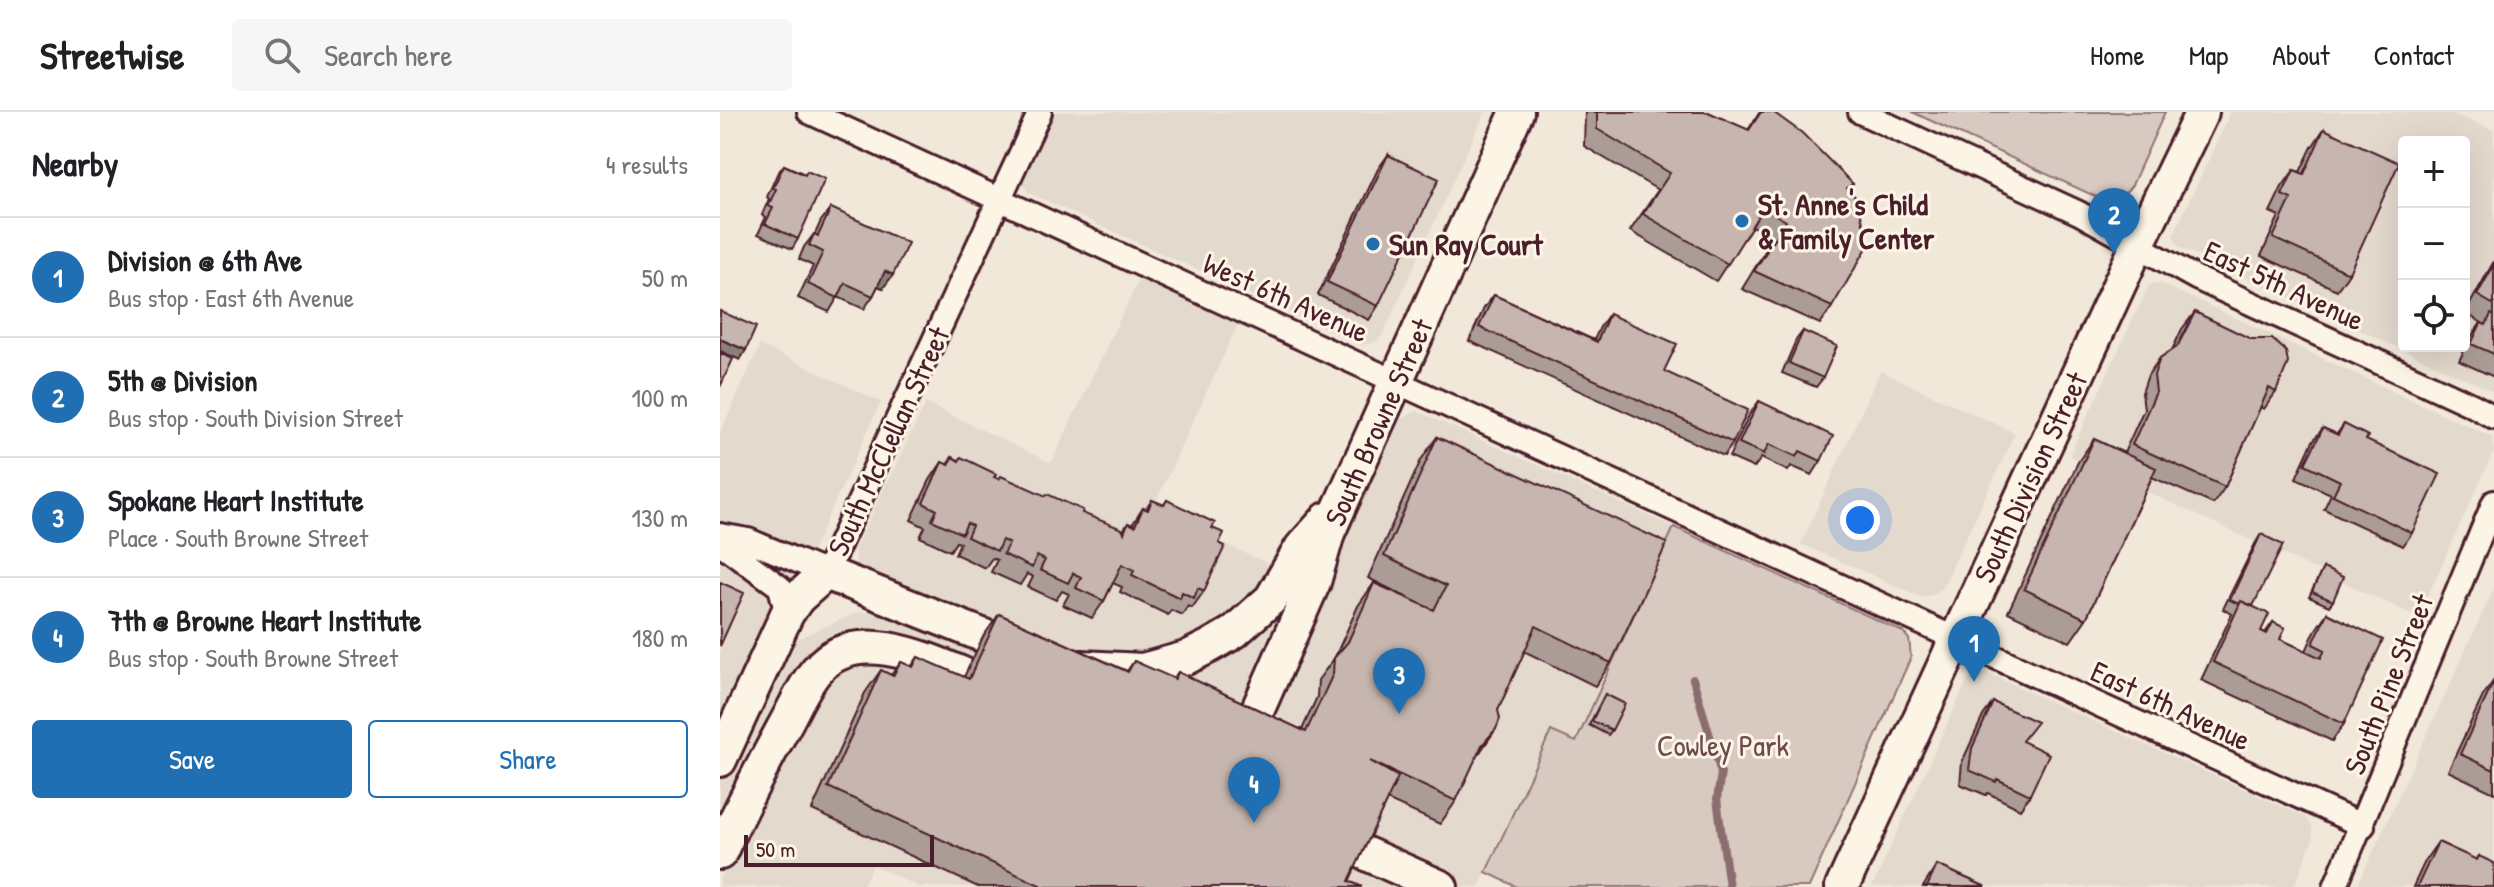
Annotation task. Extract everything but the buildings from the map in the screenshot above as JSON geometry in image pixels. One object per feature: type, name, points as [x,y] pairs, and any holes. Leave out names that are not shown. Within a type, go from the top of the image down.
[{"type":"street","name":"West 6th Avenue","points":[[809,112],[1954,639]]},
{"type":"street","name":"South McClellan Street","points":[[720,760],[783,622],[798,598],[826,573],[1040,112]]},
{"type":"street","name":"South Browne Street","points":[[1247,734],[1298,622],[1340,505],[1517,112]]},
{"type":"street","name":"East 5th Avenue","points":[[1860,112],[2079,213],[2196,278],[2494,417]]},
{"type":"street","points":[[2185,147],[2187,112]]},
{"type":"street","name":"South Division Street","points":[[1842,887],[1954,639],[2202,112]]},
{"type":"street","name":"South Pine Street","points":[[2335,887],[2363,826],[2494,502]]},
{"type":"street","points":[[1039,658],[1075,666],[1143,670],[1186,658],[1210,646],[1234,632],[1271,599],[1301,548],[1340,505]]},
{"type":"street","points":[[720,535],[748,540],[946,619],[1113,692]]},
{"type":"street","points":[[720,543],[780,587],[785,607],[783,622]]},
{"type":"street","name":"East 6th Avenue","points":[[1954,639],[2363,826]]},
{"type":"street","points":[[720,853],[743,801],[819,667],[850,650],[888,649],[911,654],[965,675]]},
{"type":"street","points":[[1360,851],[1441,887]]},
{"type":"shaded area","points":[[1048,112],[1485,112],[1383,334],[1378,341],[1362,345],[1029,193],[1020,181]]},
{"type":"shaded area","points":[[2231,112],[2449,112],[2494,130],[2494,392],[2407,352],[2470,352],[2470,136],[2398,136],[2398,348],[2179,247],[2173,235]]},
{"type":"shaded area","points":[[1140,277],[1239,322],[1152,510],[1273,566],[1255,593],[1229,618],[1196,638],[1156,652],[1115,655],[1072,648],[866,575],[856,564],[854,550],[926,403],[1051,463]]},
{"type":"shaded area","points":[[2154,283],[2162,284],[2492,437],[2494,451],[2418,617],[2069,456],[2148,287]]},
{"type":"shaded area","points":[[760,345],[881,402],[812,552],[759,656],[858,612],[888,614],[1165,682],[1195,671],[1295,585],[1320,595],[1399,420],[1417,411],[1674,527],[1576,742],[1551,731],[1479,887],[919,887],[873,865],[862,887],[720,887],[720,879],[738,843],[720,834],[720,433]]},
{"type":"shaded area","points":[[1880,371],[2015,433],[1943,587],[1933,595],[1921,597],[1801,544]]},
{"type":"shaded area","points":[[2494,588],[2494,887],[2357,887]]},
{"type":"shaded area","points":[[1988,673],[2305,817],[2312,827],[2313,839],[2294,887],[1872,887],[1967,681],[1977,674]]},
{"type":"green space","points":[[1912,112],[2165,112],[2132,185],[2119,197],[2101,199]]},
{"type":"green space","name":"Cowley Park","points":[[1674,527],[1903,632],[1909,639],[1911,657],[1809,887],[1517,887],[1486,872],[1551,731],[1576,742]]},
{"type":"waterway","points":[[1693,679],[1721,773],[1717,799],[1729,887]]},
{"type":"place","name":"St. Anne's Child & Family Center","points":[[1742,221]]},
{"type":"place","name":"Sun Ray Court","points":[[1373,244]]},
{"type":"place","name":"5th @ Division","points":[[2114,254]]},
{"type":"place","name":"Division @ 6th Ave","points":[[1974,682]]},
{"type":"place","name":"Spokane Heart Institute","points":[[1399,714]]},
{"type":"place","name":"7th @ Browne Heart Institute","points":[[1254,823]]}]
